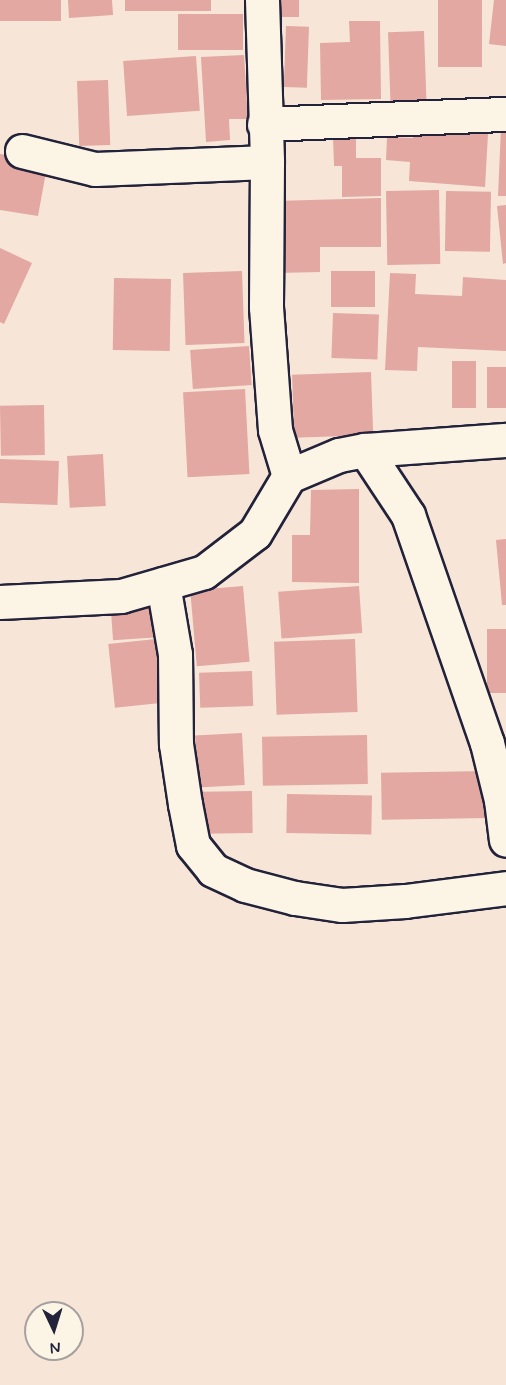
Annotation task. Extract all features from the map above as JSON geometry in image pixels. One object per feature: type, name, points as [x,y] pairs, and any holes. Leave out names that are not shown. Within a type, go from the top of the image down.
[{"type":"street","points":[[262,0],[264,124],[267,162],[267,319],[275,430],[289,476]]},
{"type":"street","points":[[264,124],[506,114]]},
{"type":"street","points":[[22,151],[95,170],[267,162]]},
{"type":"street","points":[[0,602],[121,596],[204,573],[255,533],[289,476],[339,455],[365,450],[506,440]]},
{"type":"street","points":[[365,450],[408,514],[496,741],[506,840]]},
{"type":"street","points":[[163,584],[175,654],[176,744],[185,804],[193,844],[213,870],[245,885],[295,898],[342,905],[405,901],[506,888]]},
{"type":"building","points":[[0,0],[61,0],[61,21],[0,21]]},
{"type":"building","points":[[68,0],[112,0],[113,15],[69,18]]},
{"type":"building","points":[[125,0],[211,0],[211,11],[125,11]]},
{"type":"building","points":[[276,0],[299,0],[299,17],[276,17]]},
{"type":"building","points":[[438,0],[482,0],[482,67],[438,67]]},
{"type":"building","points":[[494,0],[506,0],[506,46],[489,44]]},
{"type":"building","points":[[178,14],[243,14],[243,50],[178,50]]},
{"type":"building","points":[[349,21],[380,21],[381,99],[321,100],[320,43],[350,42]]},
{"type":"building","points":[[286,26],[309,27],[307,88],[284,87]]},
{"type":"building","points":[[424,31],[426,102],[390,103],[388,32]]},
{"type":"building","points":[[244,55],[248,119],[229,119],[230,140],[206,142],[201,57]]},
{"type":"building","points":[[196,56],[200,111],[127,116],[123,61]]},
{"type":"building","points":[[108,80],[110,145],[79,146],[77,81]]},
{"type":"building","points":[[414,128],[488,134],[485,187],[409,181],[410,162],[386,160],[387,137],[413,138]]},
{"type":"building","points":[[501,128],[506,128],[506,196],[498,196]]},
{"type":"building","points":[[333,137],[356,137],[356,158],[381,158],[381,196],[342,197],[342,166],[334,166]]},
{"type":"building","points":[[0,154],[48,161],[38,216],[0,210]]},
{"type":"building","points":[[439,190],[440,264],[387,265],[386,191]]},
{"type":"building","points":[[446,191],[491,192],[490,252],[445,251]]},
{"type":"building","points":[[381,198],[381,247],[320,247],[320,272],[276,273],[275,201]]},
{"type":"building","points":[[506,205],[506,263],[503,264],[497,206]]},
{"type":"building","points":[[0,248],[32,263],[4,324],[0,322]]},
{"type":"building","points":[[242,271],[245,343],[186,345],[183,273]]},
{"type":"building","points":[[331,271],[375,271],[375,307],[331,307]]},
{"type":"building","points":[[390,273],[416,274],[415,294],[462,296],[463,277],[506,280],[506,351],[418,347],[417,371],[385,370]]},
{"type":"building","points":[[114,278],[171,279],[170,351],[113,350]]},
{"type":"building","points":[[333,313],[379,315],[377,360],[331,358]]},
{"type":"building","points":[[249,346],[252,385],[193,389],[190,350]]},
{"type":"building","points":[[452,361],[476,361],[476,408],[452,408]]},
{"type":"building","points":[[487,367],[506,367],[506,408],[487,408]]},
{"type":"building","points":[[371,372],[373,435],[294,438],[292,375]]},
{"type":"building","points":[[245,389],[249,474],[188,477],[183,392]]},
{"type":"building","points":[[44,405],[45,455],[1,456],[0,406]]},
{"type":"building","points":[[103,454],[106,506],[70,508],[67,456]]},
{"type":"building","points":[[0,459],[59,461],[57,505],[0,503]]},
{"type":"building","points":[[359,489],[359,583],[292,582],[292,535],[310,535],[311,490]]},
{"type":"building","points":[[506,539],[506,605],[502,605],[496,540]]},
{"type":"building","points":[[243,586],[250,662],[197,666],[190,591]]},
{"type":"building","points":[[359,586],[362,633],[281,639],[278,592]]},
{"type":"building","points":[[158,595],[161,637],[113,640],[110,598]]},
{"type":"building","points":[[487,629],[506,629],[506,693],[487,693]]},
{"type":"building","points":[[156,639],[163,703],[115,708],[108,644]]},
{"type":"building","points":[[355,639],[358,712],[277,715],[274,642]]},
{"type":"building","points":[[252,671],[253,706],[200,708],[199,673]]},
{"type":"building","points":[[242,733],[245,785],[198,787],[195,735]]},
{"type":"building","points":[[367,735],[368,784],[263,786],[262,737]]},
{"type":"building","points":[[487,771],[488,818],[382,820],[381,773]]},
{"type":"building","points":[[252,791],[253,833],[203,834],[202,792]]},
{"type":"building","points":[[287,794],[372,795],[371,834],[286,833]]}]
